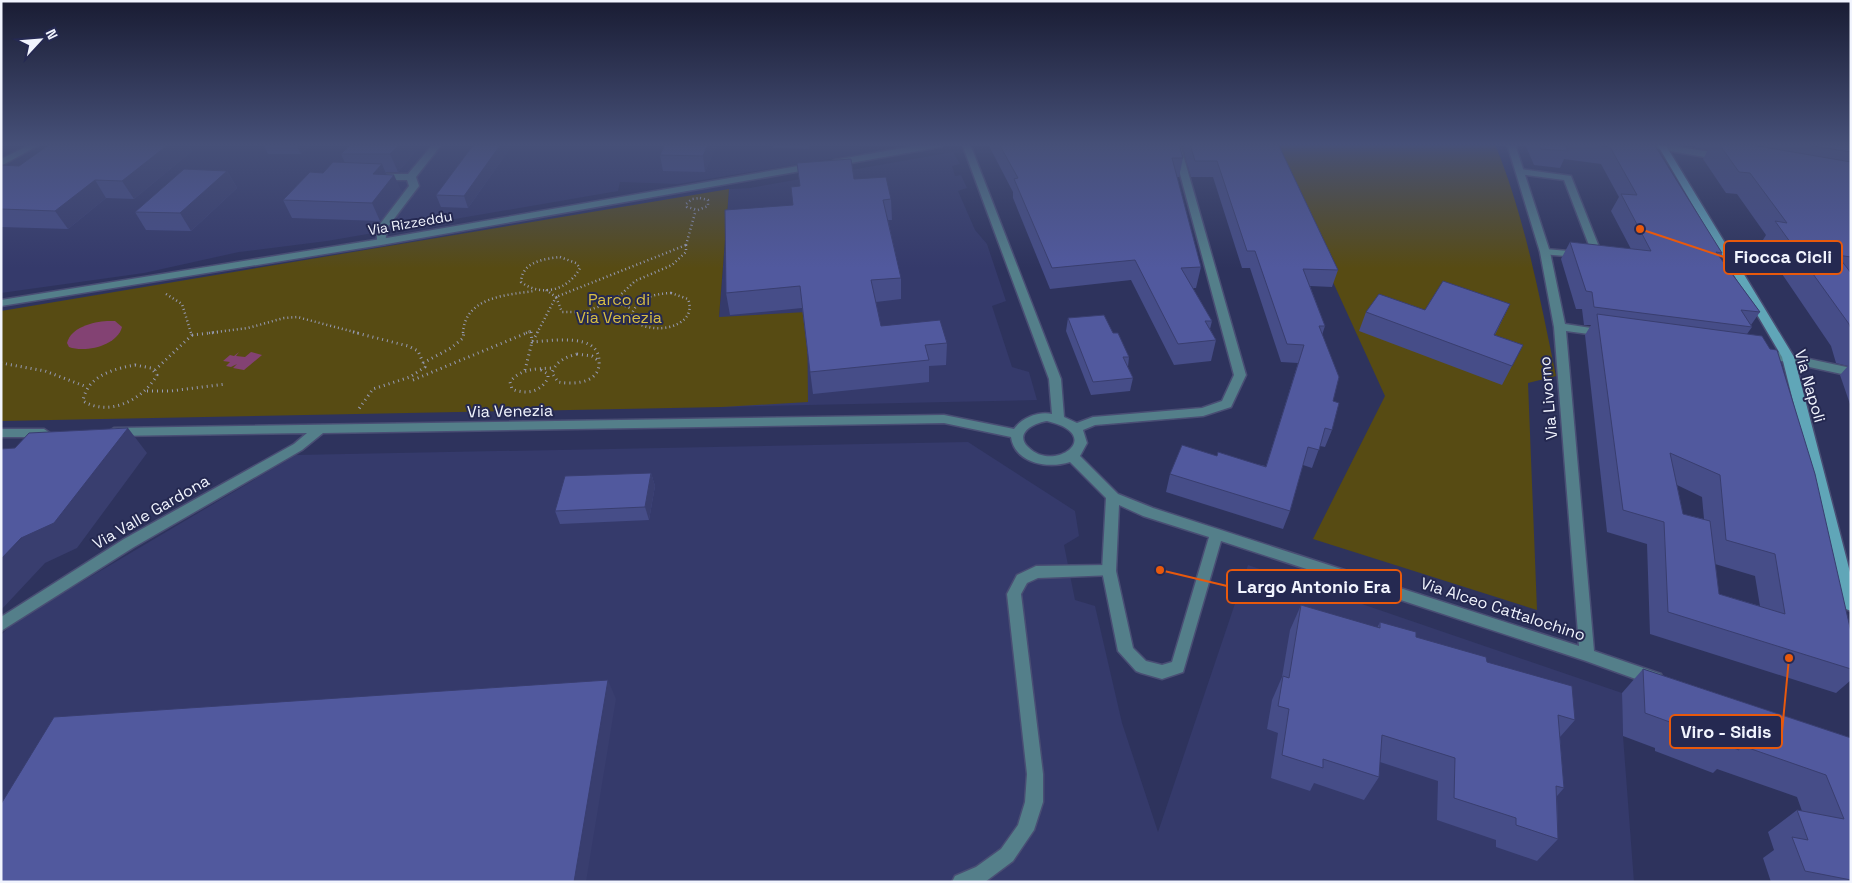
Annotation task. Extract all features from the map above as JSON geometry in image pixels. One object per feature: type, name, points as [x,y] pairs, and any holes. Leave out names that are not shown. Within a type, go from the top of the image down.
[{"type":"main road","name":"Via Napoli","points":[[1686,185],[1788,356],[1851,605]]},
{"type":"street","points":[[381,242],[382,228],[414,185]]},
{"type":"street","name":"Via Rizzeddu","points":[[1,303],[381,242],[705,185]]},
{"type":"street","points":[[982,185],[1055,379],[1058,418]]},
{"type":"street","points":[[1076,428],[1093,421],[1203,412],[1227,404],[1240,376],[1187,185]]},
{"type":"street","name":"Via Livorno","points":[[1525,185],[1545,252],[1560,327],[1587,654]]},
{"type":"street","points":[[1545,252],[1598,257],[1571,185]]},
{"type":"street","points":[[1560,327],[1619,335]]},
{"type":"street","points":[[1747,351],[1788,356],[1851,372]]},
{"type":"street","points":[[1042,417],[1058,418],[1076,428],[1081,435],[1082,443],[1079,450],[1063,460],[1052,461],[1035,458],[1022,449],[1018,442],[1017,434],[1020,427],[1027,421],[1042,417]]},
{"type":"street","name":"Via Venezia","points":[[100,432],[338,430],[944,419],[1017,434]]},
{"type":"street","name":"Via Valle Gardona","points":[[1,625],[129,543],[298,447],[319,430]]},
{"type":"street","points":[[1,433],[61,433]]},
{"type":"street","name":"Via Alceo Cattalochino","points":[[1072,456],[1113,497],[1148,512],[1587,654],[1672,685]]},
{"type":"street","points":[[1113,497],[1109,571],[1126,651],[1141,666],[1162,672],[1178,668],[1216,535]]},
{"type":"street","points":[[961,882],[982,874],[1007,855],[1025,830],[1034,802],[1035,774],[1014,594],[1022,579],[1036,572],[1109,571]]},
{"type":"path","points":[[546,290],[556,297],[562,312],[584,312],[614,301],[636,280],[672,265],[686,252],[686,245],[695,213],[694,210]]},
{"type":"path","points":[[526,370],[532,342],[556,297],[686,245]]},
{"type":"path","points":[[423,363],[451,348],[463,338],[464,324],[469,313],[484,302],[499,296],[557,288],[571,282],[577,276],[580,268],[576,263],[560,257],[532,263],[523,270],[520,282],[528,288],[538,290]]},
{"type":"path","points":[[671,293],[688,299],[692,308],[690,314],[676,325],[656,329],[646,328],[634,323],[631,317],[632,309],[648,296],[671,293]]},
{"type":"path","points":[[165,294],[182,304],[192,335]]},
{"type":"path","points":[[614,301],[632,309]]},
{"type":"path","points":[[155,370],[192,335],[248,328],[284,318],[297,317],[408,346],[418,351],[425,368],[409,378],[392,381],[372,390],[356,414],[338,430]]},
{"type":"path","points":[[413,380],[531,331],[532,342]]},
{"type":"path","points":[[532,342],[580,340],[592,346],[599,357],[600,369],[598,372],[580,383],[558,382],[552,373],[553,368]]},
{"type":"path","points":[[542,370],[548,374],[548,378],[543,386],[528,393],[515,391],[510,386],[514,376],[526,370],[553,368],[561,360],[577,354],[592,356],[598,361]]},
{"type":"path","points":[[1,363],[25,366],[70,378],[87,387]]},
{"type":"path","points":[[135,365],[149,366],[155,370],[157,375],[154,383],[147,391],[119,405],[101,408],[91,407],[83,401],[83,393],[96,378],[122,367],[135,365]]},
{"type":"path","points":[[147,391],[172,391],[226,384]]},
{"type":"shaded area","points":[[1,185],[619,185],[618,191],[327,241],[239,252],[144,273],[1,293]]},
{"type":"shaded area","points":[[766,185],[966,185],[967,188],[958,191],[975,230],[987,244],[1006,301],[992,306],[1012,367],[1029,372],[1037,400],[722,407],[719,318],[729,189]]},
{"type":"shaded area","points":[[115,321],[122,327],[114,339],[91,348],[76,349],[69,347],[67,343],[69,338],[78,329],[89,324]]},
{"type":"shaded area","points":[[239,352],[236,356],[245,357],[251,352],[262,355],[244,370],[233,368],[237,364],[231,367],[226,366],[230,362],[223,361],[230,355],[234,356]]},
{"type":"shaded area","points":[[968,442],[1075,511],[1079,536],[1064,545],[1075,600],[1095,606],[1122,723],[1158,832],[1248,565],[1622,693],[1623,736],[1634,882],[1,882],[1,635],[14,622],[296,455]]},
{"type":"green space","points":[[1289,185],[1510,185],[1538,288],[1556,376],[1528,383],[1537,610],[1313,539],[1385,396]]},
{"type":"green space","name":"Parco di Via Venezia","points":[[729,189],[719,317],[807,312],[808,402],[722,407],[1,421],[1,311]]},
{"type":"building","points":[[1,185],[88,185],[55,211],[1,209]]},
{"type":"building","points":[[166,185],[211,185],[180,213],[135,212]]},
{"type":"building","points":[[297,185],[386,185],[372,203],[283,200]]},
{"type":"building","points":[[443,185],[472,185],[464,196],[436,195]]},
{"type":"building","points":[[888,185],[891,199],[883,200],[901,278],[871,280],[881,326],[940,320],[947,343],[925,345],[929,360],[810,372],[800,286],[726,293],[725,210],[793,205],[791,187]]},
{"type":"building","points":[[1017,185],[1179,185],[1201,267],[1181,268],[1212,321],[1205,321],[1216,340],[1178,344],[1135,260],[1052,268]]},
{"type":"building","points":[[1225,185],[1298,185],[1338,270],[1303,269],[1325,326],[1319,326],[1339,377],[1333,401],[1339,403],[1332,430],[1325,428],[1319,450],[1308,447],[1290,511],[1170,474],[1182,445],[1217,456],[1218,452],[1266,467],[1304,345],[1287,344],[1255,251],[1247,251]]},
{"type":"building","points":[[1631,185],[1680,185],[1722,253],[1716,252],[1760,312],[1741,310],[1752,327],[1594,307],[1592,292],[1586,291],[1570,242],[1651,251],[1621,194],[1637,195]]},
{"type":"building","points":[[1759,185],[1851,185],[1851,257],[1837,255],[1851,273],[1851,329],[1775,221],[1787,223]]},
{"type":"building","points":[[1443,281],[1510,304],[1494,335],[1523,345],[1512,366],[1366,312],[1379,294],[1425,310]]},
{"type":"building","points":[[1597,314],[1762,336],[1770,349],[1777,350],[1815,474],[1851,632],[1851,669],[1668,612],[1664,522],[1623,510]],"holes":[[[1670,453],[1720,475],[1726,540],[1775,554],[1785,614],[1719,594],[1710,521],[1683,514]]]},
{"type":"building","points":[[1104,315],[1113,333],[1118,333],[1129,357],[1123,357],[1133,378],[1093,382],[1068,318]]},
{"type":"building","points":[[128,428],[54,523],[21,538],[1,559],[1,449],[15,448],[29,433]]},
{"type":"building","points":[[651,473],[645,507],[555,511],[565,476]]},
{"type":"building","points":[[1301,605],[1380,628],[1380,622],[1416,632],[1416,637],[1486,657],[1487,662],[1572,686],[1575,720],[1558,715],[1564,788],[1556,786],[1558,839],[1516,825],[1516,818],[1454,798],[1455,758],[1382,735],[1379,777],[1323,759],[1323,768],[1282,755],[1289,709],[1278,706],[1283,676],[1289,678]]},
{"type":"building","points":[[1643,669],[1851,738],[1851,880],[1805,871],[1792,837],[1808,840],[1797,810],[1844,819],[1826,775],[1737,744],[1739,750],[1678,728],[1678,725],[1645,713]]},
{"type":"building","points":[[608,680],[574,882],[1,882],[1,804],[54,717]]},
{"type":"place","name":"Fiocca Cicli","points":[[1640,229]]},
{"type":"place","name":"Largo Antonio Era","points":[[1160,570]]},
{"type":"place","name":"Viro - Sidis","points":[[1789,658]]}]
